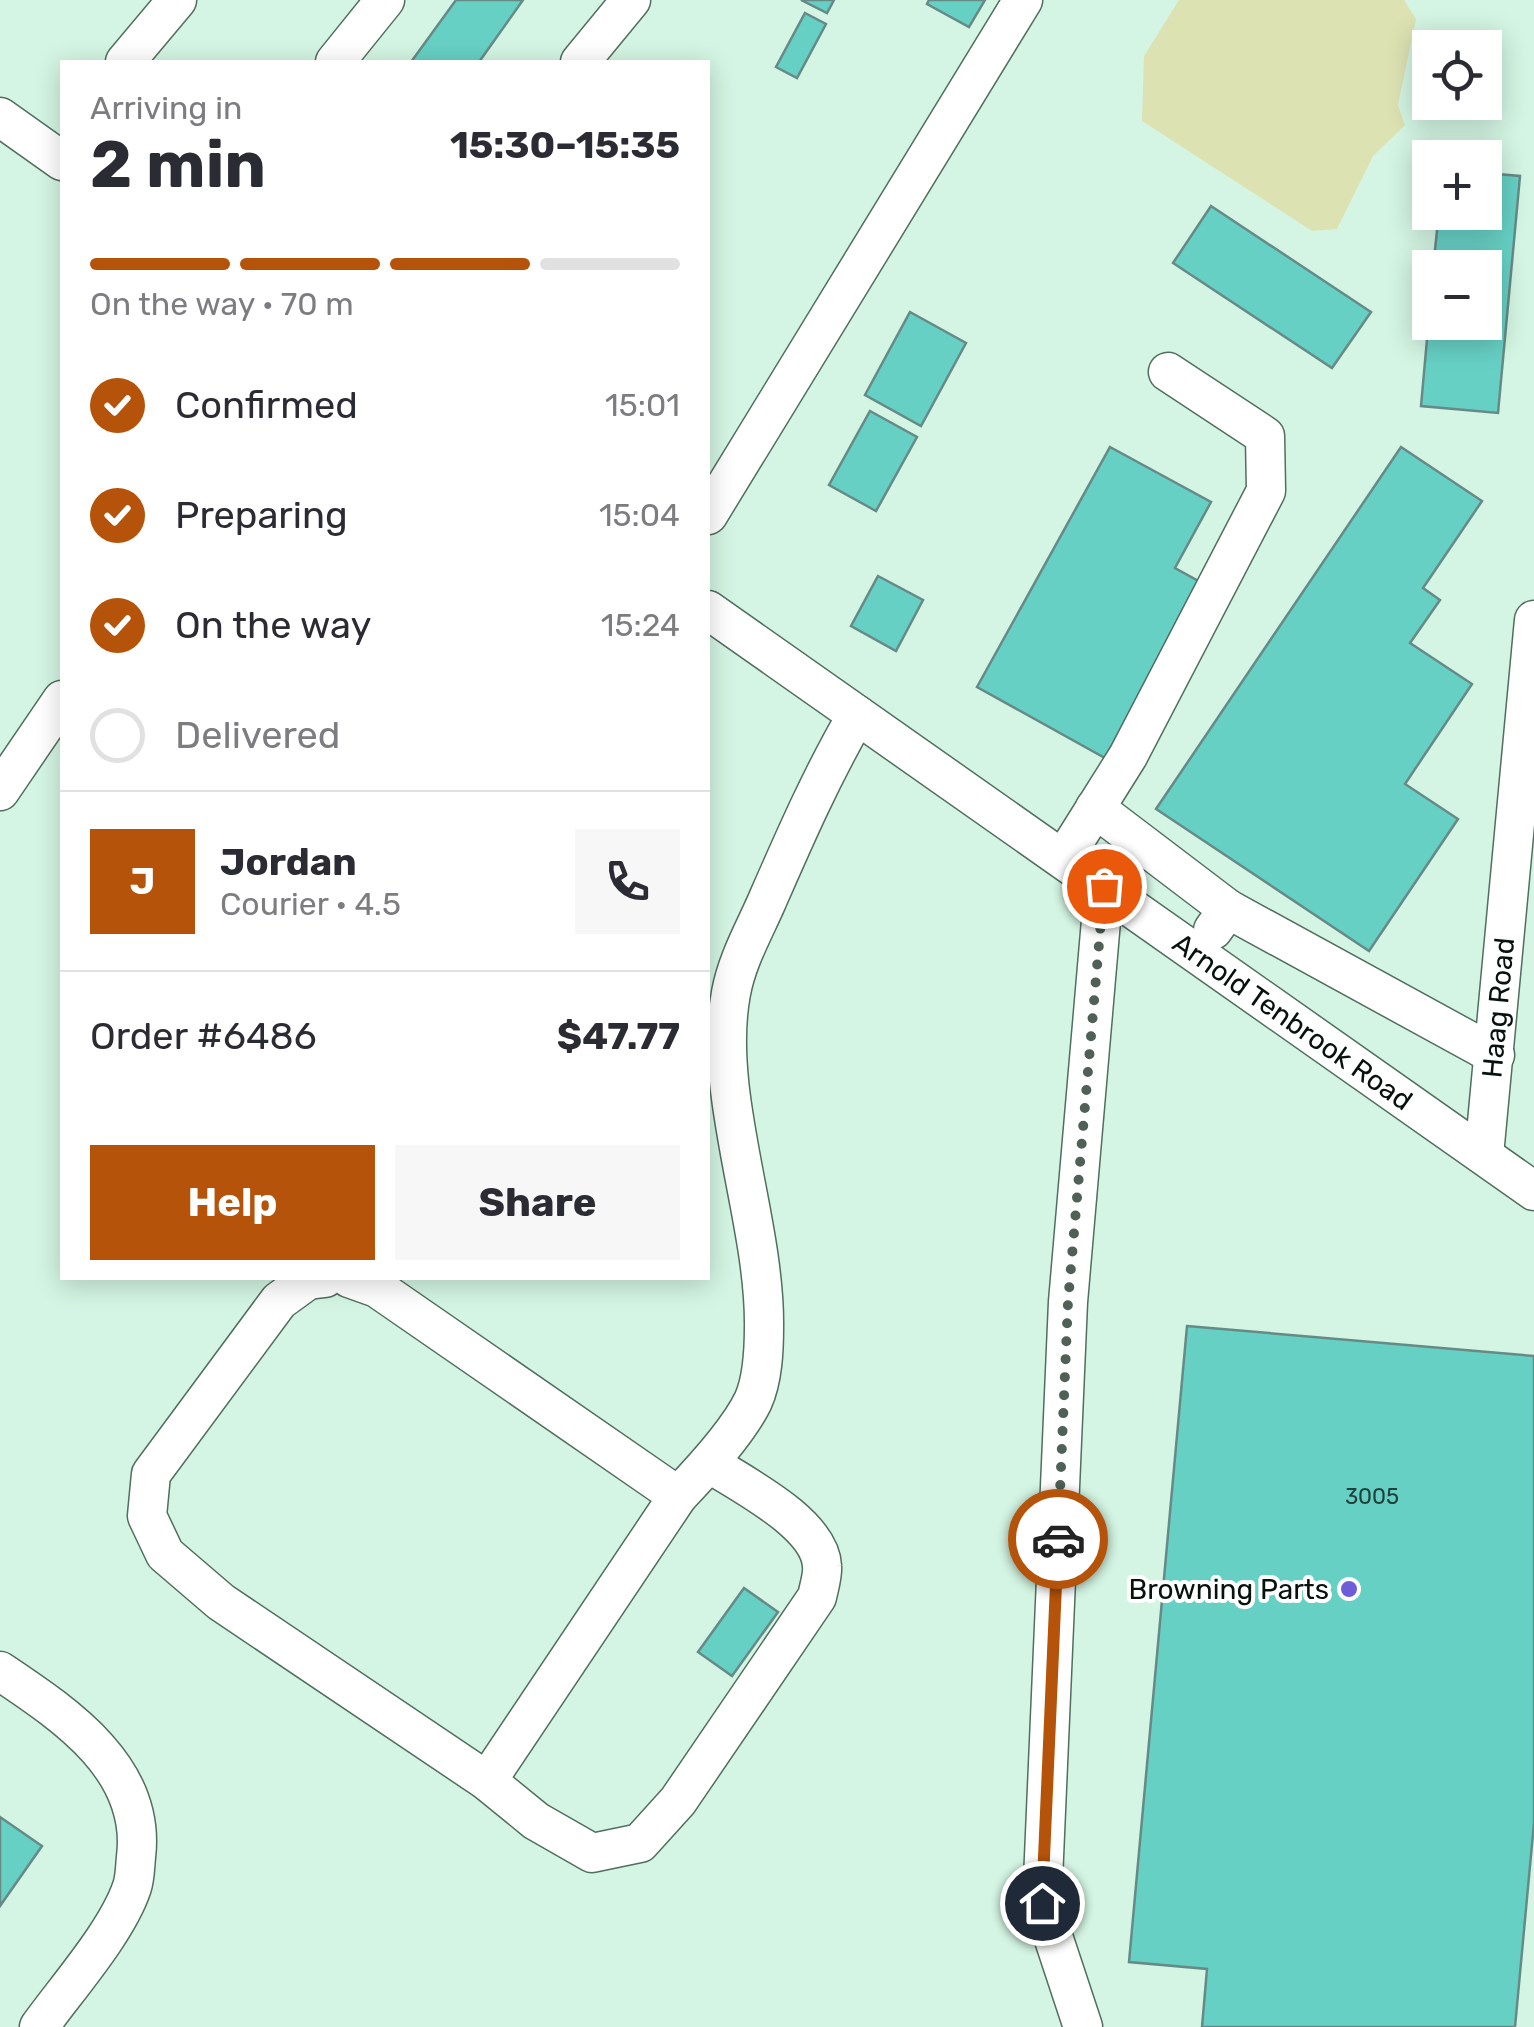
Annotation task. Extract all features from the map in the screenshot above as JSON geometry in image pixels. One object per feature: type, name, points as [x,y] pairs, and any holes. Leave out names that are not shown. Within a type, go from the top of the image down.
[{"type":"street","points":[[130,60],[177,0]]},
{"type":"street","points":[[337,60],[385,0]]},
{"type":"street","points":[[582,60],[631,0]]},
{"type":"street","points":[[710,512],[1023,0]]},
{"type":"street","points":[[0,117],[60,154]]},
{"type":"street","points":[[1064,858],[1128,756],[1266,491],[1264,436],[1168,372]]},
{"type":"street","name":"Arnold Tenbrook Road","points":[[710,611],[1534,1191]]},
{"type":"street","name":"Haag Road","points":[[1484,1155],[1534,620]]},
{"type":"street","points":[[0,791],[60,703]]},
{"type":"street","points":[[487,1781],[678,1496],[709,1464],[753,1400],[764,1354],[764,1288],[718,1018],[826,770],[856,716]]},
{"type":"street","points":[[1095,808],[1228,909],[1495,1055]]},
{"type":"street","points":[[1083,2027],[1042,1903],[1068,1302],[1104,886]]},
{"type":"street","points":[[1197,953],[1228,909]]},
{"type":"street","points":[[308,1280],[280,1301],[151,1474],[147,1516],[165,1554],[221,1602],[487,1781],[536,1820],[592,1852],[640,1843],[678,1801],[817,1596],[822,1563],[808,1532],[709,1464]]},
{"type":"street","points":[[355,1280],[377,1288],[678,1496]]},
{"type":"street","points":[[0,1671],[63,1714],[101,1750],[129,1794],[138,1840],[133,1886],[114,1922],[39,2027]]},
{"type":"green space","points":[[1179,0],[1404,0],[1416,19],[1398,105],[1405,125],[1373,156],[1337,229],[1312,231],[1142,121],[1144,56]]},
{"type":"building","points":[[456,0],[523,0],[480,60],[412,60]]},
{"type":"building","points":[[801,0],[834,0],[827,13]]},
{"type":"building","points":[[929,0],[985,0],[969,27],[927,4]]},
{"type":"building","points":[[805,13],[826,24],[797,78],[776,67]]},
{"type":"building","points":[[1502,174],[1520,176],[1498,413],[1421,406],[1427,340],[1502,340],[1502,250],[1435,250],[1437,230],[1502,230]]},
{"type":"building","points":[[1211,206],[1371,312],[1332,368],[1173,263]]},
{"type":"building","points":[[910,312],[966,343],[921,426],[865,395]]},
{"type":"building","points":[[870,411],[917,437],[876,511],[829,485]]},
{"type":"building","points":[[1110,447],[1211,502],[1175,568],[1202,583],[1105,758],[977,687]]},
{"type":"building","points":[[1401,447],[1482,501],[1423,588],[1440,600],[1410,643],[1472,684],[1405,784],[1458,819],[1369,951],[1156,809]]},
{"type":"building","points":[[878,576],[923,600],[896,651],[851,626]]},
{"type":"building","name":"Browning Parts","points":[[1187,1326],[1534,1356],[1534,1823],[1515,2027],[1202,2027],[1207,1969],[1129,1962]]},
{"type":"building","points":[[744,1588],[778,1612],[732,1676],[698,1652]]},
{"type":"building","points":[[0,1817],[42,1846],[0,1906]]},
{"type":"way so far","points":[[1058,1539],[1068,1302],[1104,886]]},
{"type":"place","name":"Browning Parts","points":[[1349,1589]]},
{"type":"route","points":[[1042,1903],[1058,1539]]}]
